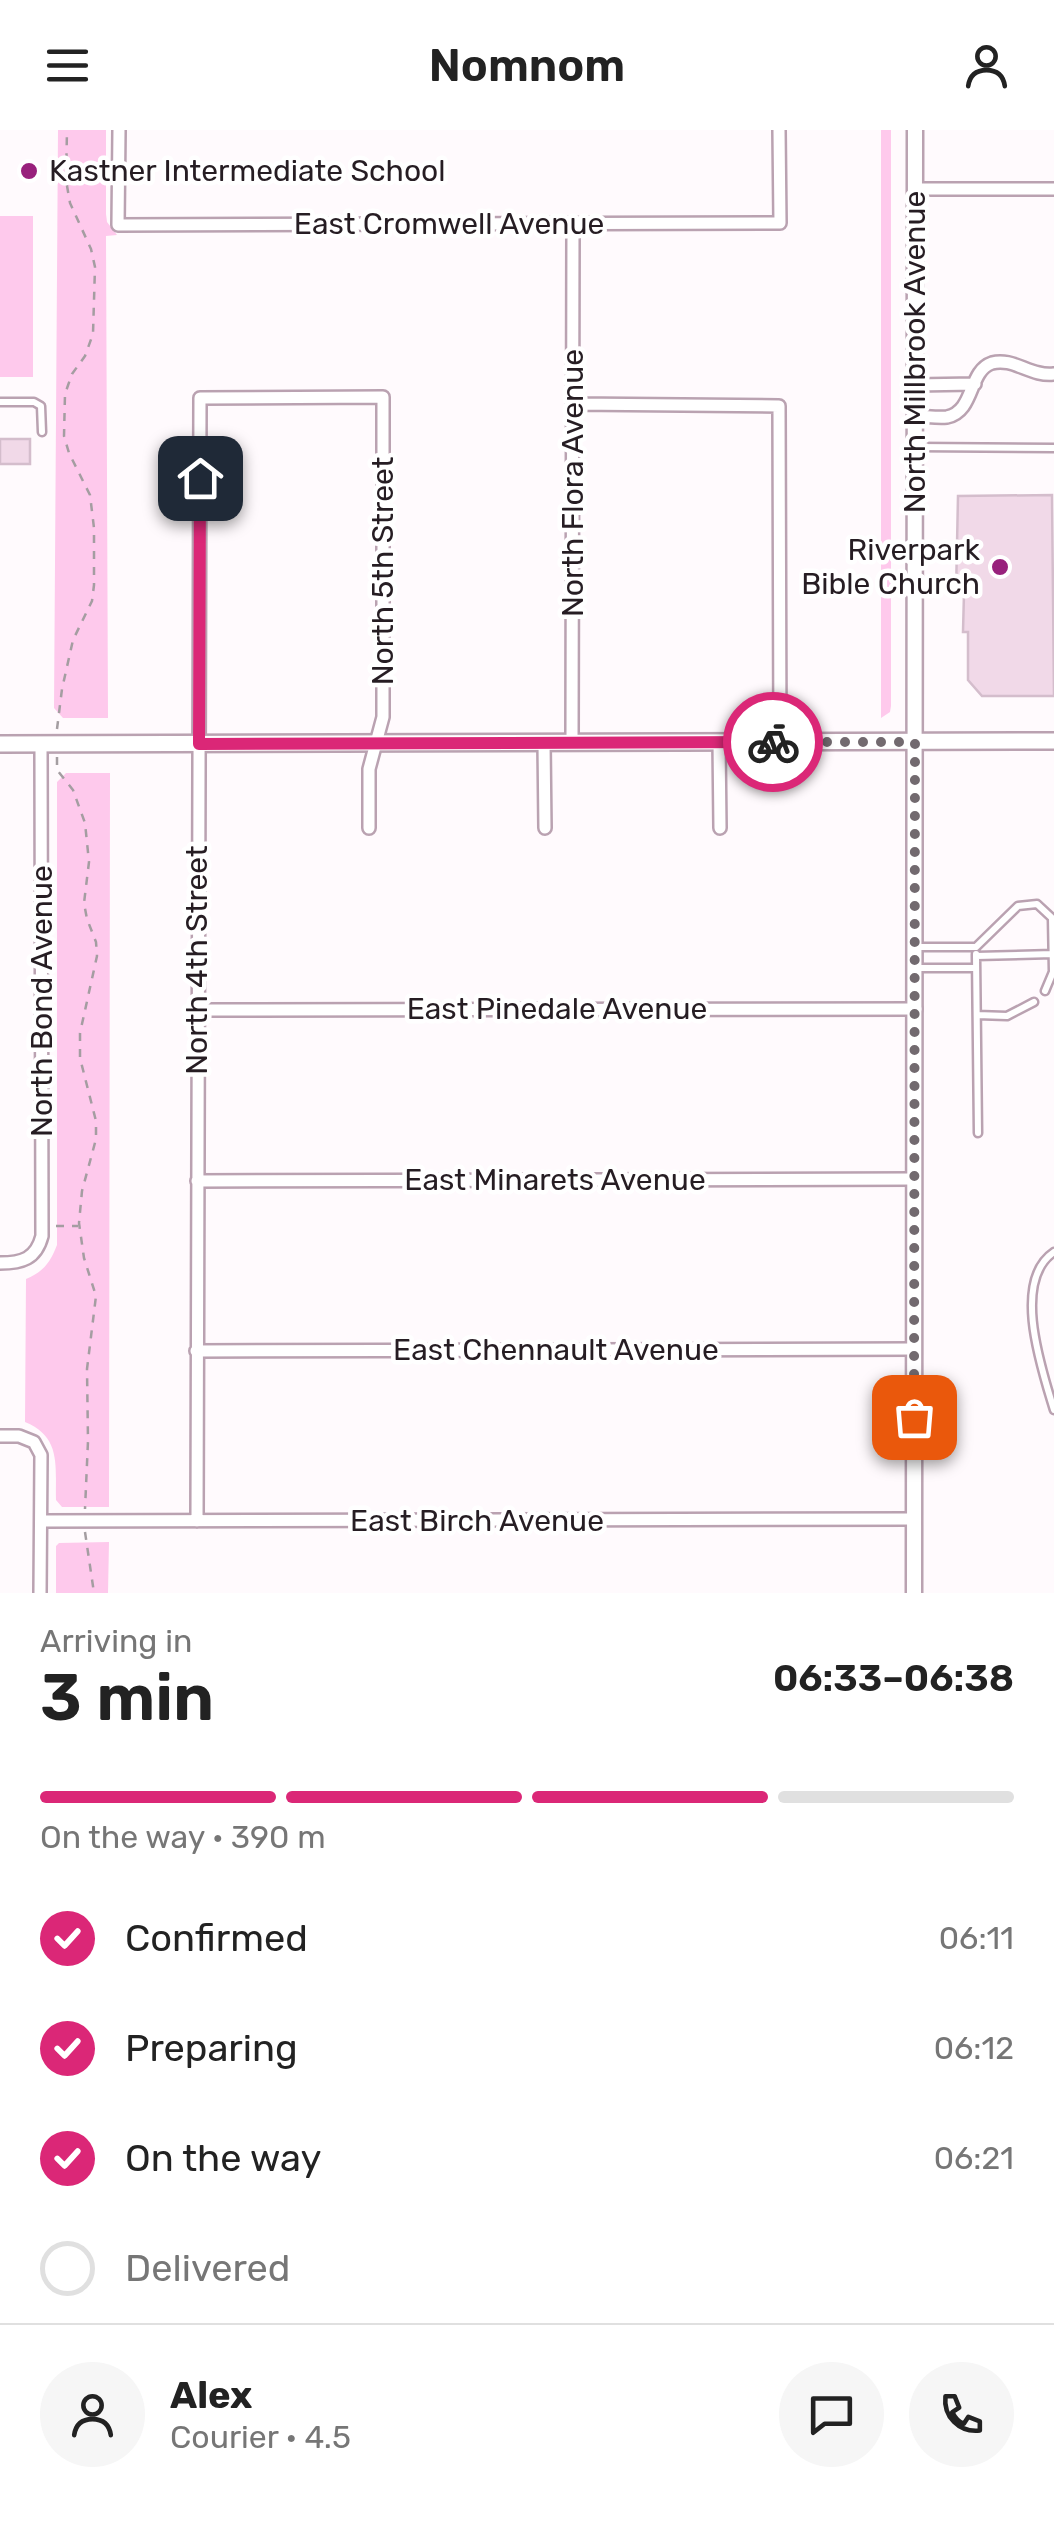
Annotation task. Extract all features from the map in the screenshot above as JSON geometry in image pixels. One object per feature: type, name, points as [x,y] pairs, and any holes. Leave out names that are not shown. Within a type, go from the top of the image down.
[{"type":"main road","points":[[0,744],[1054,740]]},
{"type":"street","name":"East Cromwell Avenue","points":[[119,130],[118,224],[780,224],[780,130]]},
{"type":"street","name":"North Millbrook Avenue","points":[[914,130],[914,1593]]},
{"type":"street","points":[[914,189],[1054,189]]},
{"type":"street","name":"North Flora Avenue","points":[[572,224],[572,743]]},
{"type":"street","points":[[915,416],[947,416],[960,411],[982,370],[993,363],[1015,363],[1039,375],[1054,374]]},
{"type":"street","points":[[915,385],[975,384]]},
{"type":"street","name":"North 4th Street","points":[[196,1522],[200,398],[383,397]]},
{"type":"street","name":"North 5th Street","points":[[369,828],[369,770],[383,717],[383,397]]},
{"type":"street","points":[[574,404],[779,406],[780,742]]},
{"type":"street","points":[[718,742],[720,828]]},
{"type":"street","points":[[544,743],[545,828]]},
{"type":"street","name":"North Bond Avenue","points":[[0,1263],[18,1263],[33,1255],[42,1234],[40,744]]},
{"type":"street","name":"East Pinedale Avenue","points":[[197,1010],[916,1009]]},
{"type":"street","name":"East Minarets Avenue","points":[[196,1181],[914,1179]]},
{"type":"street","name":"East Chennault Avenue","points":[[196,1351],[915,1349]]},
{"type":"street","points":[[0,1436],[19,1436],[34,1442],[41,1455],[40,1593]]},
{"type":"street","name":"East Birch Avenue","points":[[40,1521],[914,1519]]},
{"type":"lane","points":[[0,402],[34,402],[41,406],[42,432]]},
{"type":"lane","points":[[914,447],[1054,448]]},
{"type":"lane","points":[[978,1133],[976,952],[994,927],[1018,906],[1037,904],[1052,918],[1053,972],[1045,991]]},
{"type":"lane","points":[[916,947],[1053,954]]},
{"type":"lane","points":[[916,968],[976,968]]},
{"type":"lane","points":[[977,1016],[1008,1016],[1034,1002]]},
{"type":"lane","points":[[1054,1252],[1037,1275],[1033,1296],[1034,1335],[1054,1410]]},
{"type":"path","points":[[57,718],[74,640],[92,601],[94,585],[90,495],[64,436],[65,394],[93,334],[94,268],[92,249],[70,204],[66,180],[67,130]]},
{"type":"path","points":[[58,770],[73,790],[85,823],[89,862],[84,903],[97,956],[80,1033],[80,1058],[96,1121],[96,1139],[82,1190],[80,1226],[84,1258],[96,1296],[88,1370],[85,1521],[94,1593]]},
{"type":"path","points":[[54,1226],[80,1226]]},
{"type":"shaded area","points":[[58,130],[106,130],[106,214],[117,235],[106,236],[108,718],[63,718],[54,708]]},
{"type":"shaded area","points":[[881,130],[891,130],[891,706],[890,712],[881,718]]},
{"type":"shaded area","points":[[0,216],[33,216],[33,377],[0,377]]},
{"type":"shaded area","points":[[66,773],[110,773],[109,1507],[62,1507],[56,1500],[56,1465],[51,1445],[37,1428],[25,1422],[26,1279],[45,1266],[57,1245],[57,782]]},
{"type":"shaded area","points":[[109,1542],[108,1593],[56,1593],[59,1543]]},
{"type":"building","points":[[0,439],[30,439],[30,464],[0,464]]},
{"type":"building","points":[[1052,495],[1054,696],[982,696],[968,680],[964,593],[956,593],[958,496]]},
{"type":"way so far","points":[[773,742],[915,742],[914,1417]]},
{"type":"place","name":"Kastner Intermediate School","points":[[29,171]]},
{"type":"place","name":"Riverpark Bible Church","points":[[1000,567]]},
{"type":"route","points":[[200,478],[199,744],[773,742]]}]
